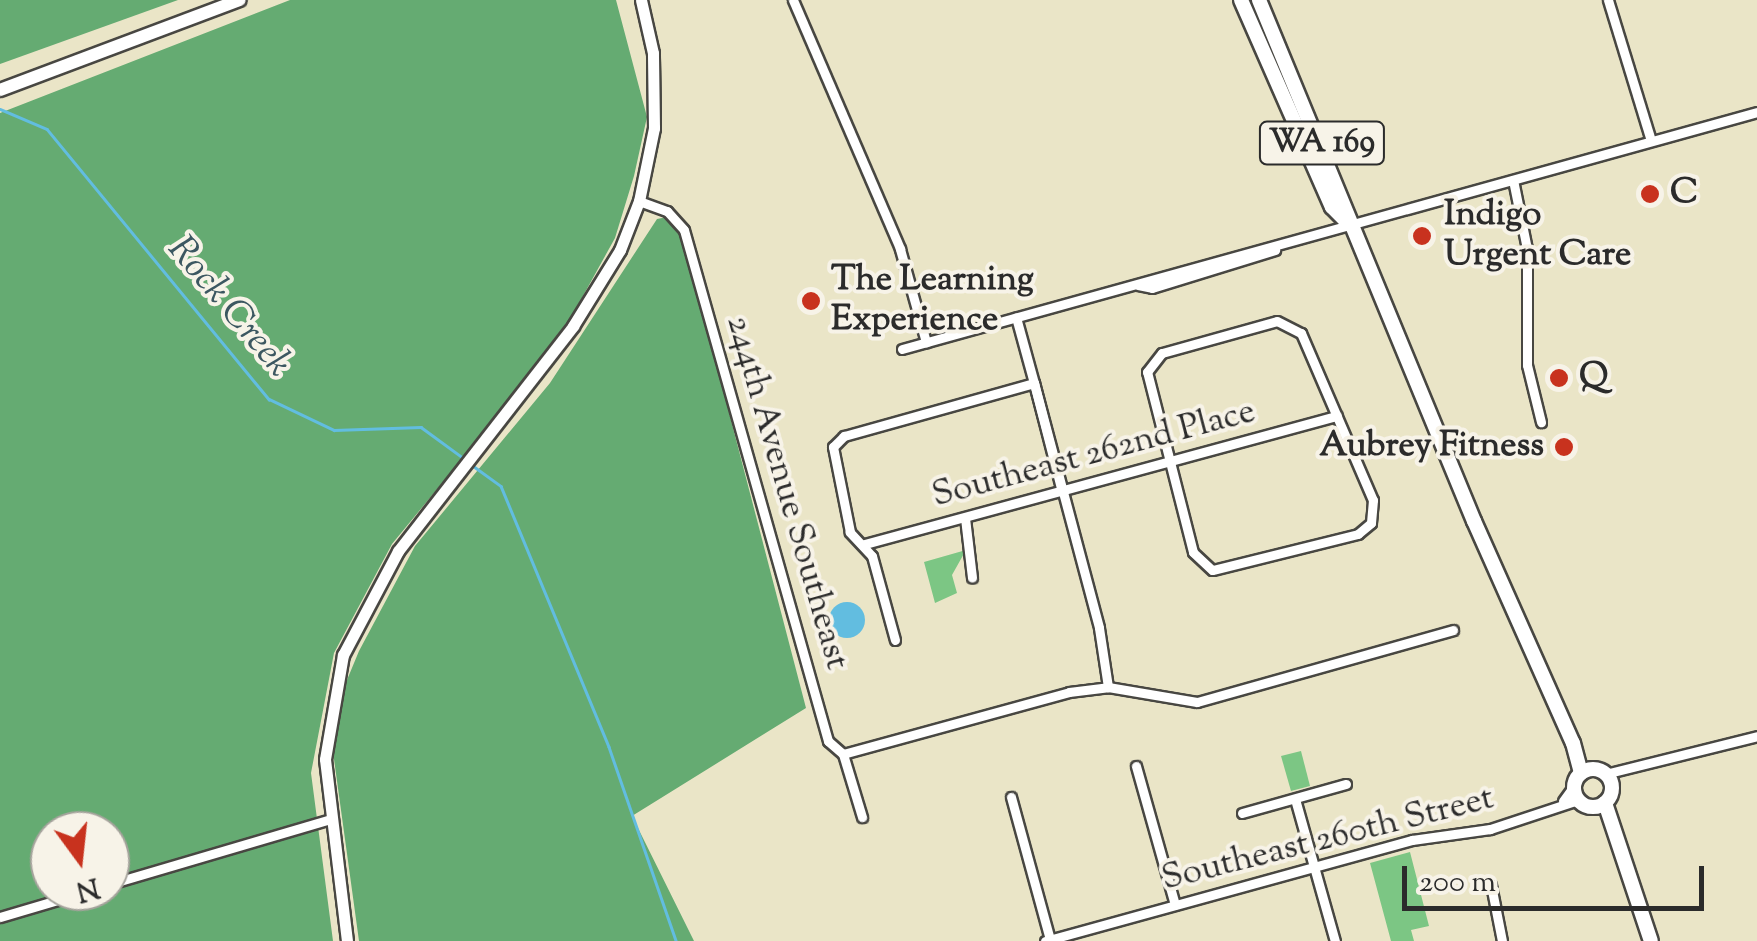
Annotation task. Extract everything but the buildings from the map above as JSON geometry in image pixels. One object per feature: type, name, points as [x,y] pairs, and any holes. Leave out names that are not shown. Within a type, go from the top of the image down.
[{"type":"main road","points":[[0,90],[240,0]]},
{"type":"main road","name":"WA 169","points":[[1242,0],[1332,207],[1351,226]]},
{"type":"main road","name":"WA 169","points":[[1257,2],[1346,200],[1351,226],[1591,783]]},
{"type":"main road","points":[[1591,783],[1600,805]]},
{"type":"main road","points":[[1591,783],[1651,941]]},
{"type":"street","points":[[347,941],[326,744],[342,655],[398,552],[592,298],[639,201],[656,86],[641,0]]},
{"type":"street","points":[[794,0],[900,249],[926,342]]},
{"type":"street","points":[[1608,0],[1651,141]]},
{"type":"street","points":[[902,349],[1757,112]]},
{"type":"street","points":[[1513,180],[1527,249],[1526,365],[1541,422]]},
{"type":"street","name":"244th Avenue Southeast","points":[[639,201],[667,211],[684,230],[828,741],[843,754],[862,817]]},
{"type":"street","points":[[1016,317],[1108,688]]},
{"type":"street","points":[[1284,321],[1302,333],[1373,500],[1371,523],[1358,534],[1224,571],[1207,567],[1193,552],[1169,462],[1148,385],[1152,360],[1284,321]]},
{"type":"street","points":[[895,640],[865,544],[850,532],[831,452],[844,436],[1034,383]]},
{"type":"street","name":"Southeast 262nd Place","points":[[865,544],[1337,416]]},
{"type":"street","points":[[964,518],[974,554],[972,578]]},
{"type":"street","points":[[843,754],[1068,692],[1108,688],[1197,702],[1454,630]]},
{"type":"street","name":"Southeast 260th Street","points":[[1048,940],[1412,840],[1505,825],[1591,783],[1757,736]]},
{"type":"street","points":[[1136,766],[1175,906]]},
{"type":"street","points":[[1242,813],[1346,784]]},
{"type":"street","points":[[1011,796],[1048,940]]},
{"type":"street","points":[[1294,798],[1335,941]]},
{"type":"street","points":[[130,878],[331,819]]},
{"type":"street","points":[[1491,885],[1502,941]]},
{"type":"street","points":[[0,917],[30,908]]},
{"type":"green space","points":[[0,0],[178,0],[0,64]]},
{"type":"green space","points":[[290,0],[616,0],[647,117],[615,238],[557,343],[392,544],[334,653],[311,773],[333,941],[0,941],[0,113]]},
{"type":"green space","points":[[667,217],[683,236],[806,708],[632,816],[694,941],[359,941],[333,752],[342,692],[359,651],[415,546],[550,383],[657,219]]},
{"type":"green space","points":[[966,550],[952,575],[957,593],[935,603],[924,562]]},
{"type":"green space","points":[[1301,751],[1310,786],[1291,791],[1281,756]]},
{"type":"green space","points":[[1410,852],[1429,926],[1411,930],[1414,941],[1391,941],[1370,863]]},
{"type":"water","points":[[847,602],[859,608],[865,620],[859,632],[847,638],[835,632],[829,620],[835,608]]},
{"type":"waterway","name":"Rock Creek","points":[[0,109],[47,129],[269,399],[334,430],[421,427],[462,457]]},
{"type":"waterway","name":"Rock Creek","points":[[472,465],[501,486],[609,747],[676,941]]},
{"type":"place","name":"C","points":[[1650,194]]},
{"type":"place","name":"Indigo Urgent Care","points":[[1422,236]]},
{"type":"place","name":"The Learning Experience","points":[[811,301]]},
{"type":"place","name":"Q","points":[[1559,378]]},
{"type":"place","name":"Aubrey Fitness","points":[[1564,447]]}]
